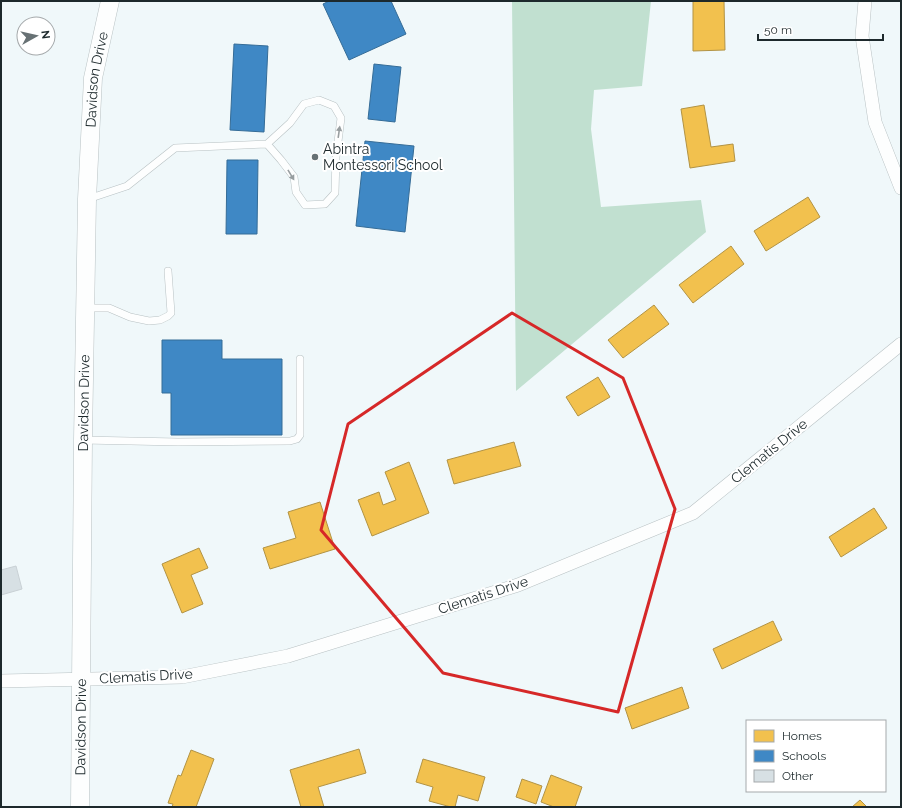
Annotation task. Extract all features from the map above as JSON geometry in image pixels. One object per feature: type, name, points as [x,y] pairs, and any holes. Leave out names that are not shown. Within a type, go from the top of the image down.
[{"type":"street","name":"Davidson Drive","points":[[80,807],[80,679],[87,199],[93,78],[110,1]]},
{"type":"street","points":[[865,1],[862,36],[876,122],[901,188]]},
{"type":"street","name":"Clematis Drive","points":[[1,681],[182,677],[282,658],[518,585],[693,513],[901,344]]},
{"type":"lane","points":[[87,199],[127,186],[176,148],[267,144],[290,123],[304,104],[319,100],[334,106],[341,118],[336,157],[334,193],[325,204],[305,205],[296,192],[294,178],[267,144]]},
{"type":"lane","points":[[86,308],[110,308],[130,317],[149,321],[160,320],[171,313],[168,271]]},
{"type":"lane","points":[[83,440],[290,442],[298,439],[300,435],[300,359]]},
{"type":"highlighted area","points":[[512,313],[623,378],[675,509],[618,712],[443,673],[321,530],[348,424]]},
{"type":"green space","points":[[512,1],[651,1],[642,86],[594,90],[591,129],[601,207],[701,200],[706,232],[516,391]]},
{"type":"building: Homes","points":[[693,1],[724,1],[725,50],[693,51]]},
{"type":"building: Homes","points":[[704,105],[711,147],[733,144],[735,161],[690,168],[681,109]]},
{"type":"building: Homes","points":[[808,197],[820,217],[766,251],[754,231]]},
{"type":"building: Homes","points":[[731,246],[744,264],[693,303],[679,285]]},
{"type":"building: Homes","points":[[654,305],[669,324],[623,358],[608,340]]},
{"type":"building: Homes","points":[[598,377],[610,397],[578,416],[566,397]]},
{"type":"building: Homes","points":[[514,442],[521,466],[454,484],[447,460]]},
{"type":"building: Homes","points":[[409,462],[429,513],[372,536],[358,500],[379,492],[383,505],[396,500],[385,472]]},
{"type":"building: Homes","points":[[320,502],[335,549],[270,569],[263,548],[296,538],[288,512]]},
{"type":"building: Homes","points":[[874,508],[887,528],[841,557],[829,537]]},
{"type":"building: Homes","points":[[199,548],[208,568],[191,575],[203,604],[182,613],[162,564]]},
{"type":"building: Homes","points":[[773,621],[782,640],[722,669],[713,649]]},
{"type":"building: Homes","points":[[682,687],[689,708],[632,729],[625,708]]},
{"type":"building: Homes","points":[[359,749],[366,773],[318,787],[324,807],[301,807],[290,770]]},
{"type":"building: Homes","points":[[191,750],[214,759],[196,807],[172,807],[173,804],[168,803],[178,775],[181,776]]},
{"type":"building: Homes","points":[[423,759],[485,777],[478,801],[458,795],[455,807],[451,807],[429,801],[433,787],[416,782]]},
{"type":"building: Homes","points":[[551,775],[582,787],[575,807],[554,807],[541,802]]},
{"type":"building: Homes","points":[[522,779],[542,786],[536,804],[516,797]]},
{"type":"building: Homes","points":[[860,800],[867,807],[852,807]]},
{"type":"building: Schools","points":[[329,1],[391,1],[406,34],[349,60],[323,4]]},
{"type":"building: Schools","points":[[234,44],[268,46],[264,132],[230,130]]},
{"type":"building: Schools","points":[[374,64],[401,67],[395,122],[368,119]]},
{"type":"building: Schools","points":[[365,141],[414,146],[405,232],[356,226]]},
{"type":"building: Schools","points":[[227,160],[258,160],[257,234],[226,234]]},
{"type":"building: Schools","points":[[162,340],[222,340],[222,359],[282,359],[282,435],[171,435],[171,393],[162,393]]},
{"type":"building: Other","points":[[16,566],[22,589],[1,595],[1,570]]},
{"type":"place","name":"Abintra Montessori School","points":[[315,157]]}]
